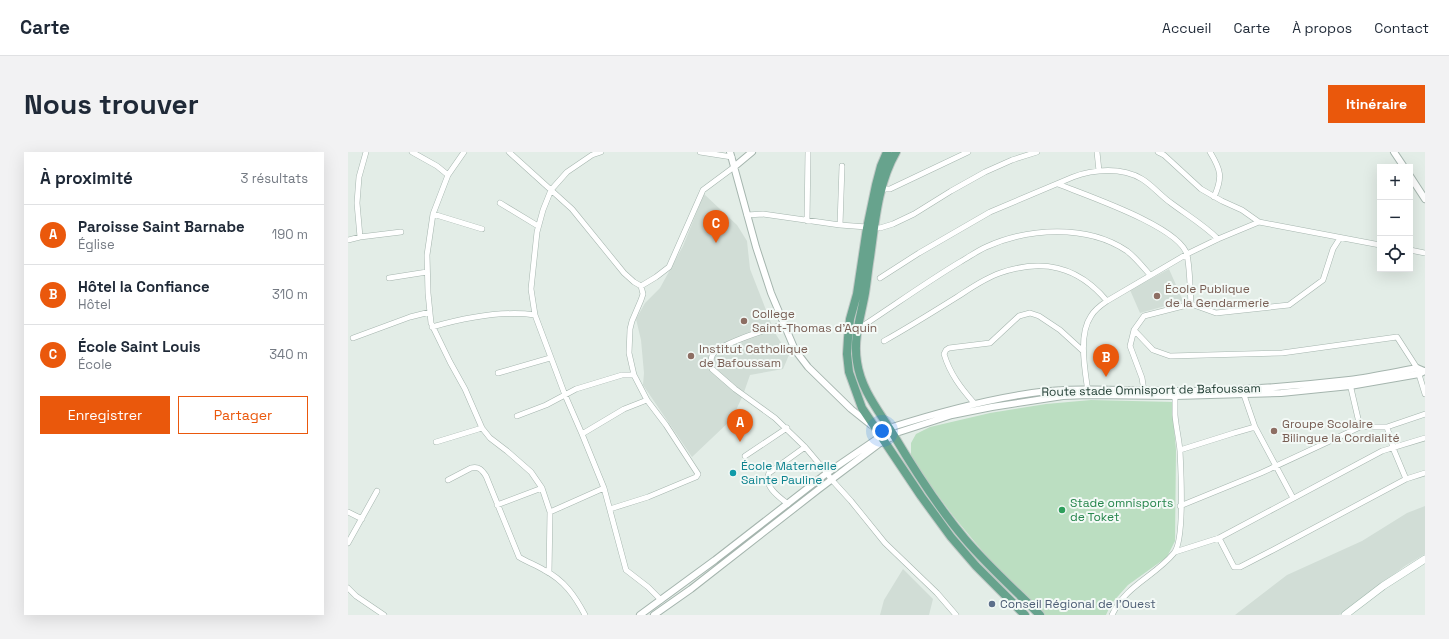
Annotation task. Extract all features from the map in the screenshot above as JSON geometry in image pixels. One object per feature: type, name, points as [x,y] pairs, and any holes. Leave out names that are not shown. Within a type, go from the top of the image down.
[{"type":"main road","points":[[896,152],[889,165],[871,227],[848,332],[847,354],[849,372],[862,408],[883,437],[921,496],[951,537],[976,566],[1026,615]]},
{"type":"main road","points":[[884,154],[876,185],[865,293],[857,330],[856,348],[859,374],[873,405],[891,431],[915,471],[965,539],[1040,615]]},
{"type":"main road","points":[[1345,615],[1383,586],[1425,559]]},
{"type":"street","points":[[360,237],[357,203],[359,177],[366,152]]},
{"type":"street","points":[[412,152],[448,174]]},
{"type":"street","points":[[464,152],[448,174],[433,214],[427,255],[432,327],[465,389],[482,428],[490,438],[531,472],[542,488],[550,512],[549,573]]},
{"type":"street","points":[[509,152],[572,209],[624,273],[640,286],[642,300],[632,321],[630,329],[630,353],[634,375],[646,400],[666,424],[678,445],[696,469],[698,476],[648,497],[610,509]]},
{"type":"street","points":[[601,152],[592,155],[568,172],[551,190],[542,210],[538,226],[531,289],[534,315],[550,358],[604,488],[626,570],[648,586],[661,600]]},
{"type":"street","points":[[700,152],[731,154],[756,248],[771,294],[795,350],[801,360],[883,437]]},
{"type":"street","points":[[640,286],[656,277],[669,267],[703,190],[752,152]]},
{"type":"street","points":[[808,152],[808,221]]},
{"type":"street","points":[[882,189],[890,189],[968,152]]},
{"type":"street","points":[[747,215],[763,214],[840,225],[880,228],[893,224],[914,214],[985,172],[1026,154],[1037,152]]},
{"type":"street","points":[[1098,152],[1099,171]]},
{"type":"street","points":[[1158,152],[1164,155],[1201,189],[1242,210],[1260,222],[1340,238],[1377,244]]},
{"type":"street","points":[[1210,152],[1220,173],[1218,188],[1214,197]]},
{"type":"street","points":[[1394,152],[1402,164]]},
{"type":"street","points":[[840,225],[842,166]]},
{"type":"street","points":[[880,278],[919,253],[990,212],[1085,173],[1099,171],[1123,173],[1144,180],[1159,194],[1218,239]]},
{"type":"street","points":[[1413,181],[1425,199]]},
{"type":"street","points":[[1058,184],[1150,222],[1165,230],[1176,239],[1187,254],[1191,304]]},
{"type":"street","points":[[500,202],[538,226]]},
{"type":"street","points":[[433,214],[482,228]]},
{"type":"street","points":[[1088,392],[1083,351],[1090,316],[1098,308],[1107,301],[1187,254],[1218,239],[1260,222]]},
{"type":"street","points":[[857,330],[932,279],[986,247],[1007,239],[1031,233],[1055,231],[1086,234],[1118,245],[1136,259],[1150,275]]},
{"type":"street","points":[[348,240],[401,232]]},
{"type":"street","points":[[1144,391],[1142,378],[1130,346],[1134,330],[1144,316],[1191,304],[1216,312],[1289,305],[1323,280],[1333,249],[1340,238]]},
{"type":"street","points":[[1413,251],[1425,253]]},
{"type":"street","points":[[884,340],[904,330],[979,283],[1000,273],[1029,266],[1051,266],[1074,272],[1087,280],[1107,301]]},
{"type":"street","points":[[389,278],[427,272]]},
{"type":"street","points":[[353,338],[410,317],[430,312]]},
{"type":"street","points":[[432,327],[457,320],[492,315],[524,313],[534,315]]},
{"type":"street","points":[[974,404],[955,381],[950,371],[944,354],[949,348],[990,343],[1019,316],[1030,313],[1039,316],[1060,330],[1083,351]]},
{"type":"street","points":[[784,324],[736,341],[717,350],[712,355],[712,369],[735,389],[787,428],[828,473],[831,480],[851,501],[885,543],[937,594],[956,615]]},
{"type":"street","points":[[1134,330],[1153,350],[1170,356],[1282,353],[1397,337],[1421,371],[1425,394]]},
{"type":"street","points":[[498,373],[550,358]]},
{"type":"street","points":[[1360,427],[1350,383],[1421,371]]},
{"type":"street","points":[[517,416],[546,405],[576,389],[622,376],[634,375]]},
{"type":"street","name":"Route stade Omnisport de Bafoussam","points":[[891,431],[978,409],[1088,392],[1175,394],[1281,393],[1350,383]]},
{"type":"street","name":"Route stade Omnisport de Bafoussam","points":[[891,431],[950,409],[1032,393],[1144,391],[1175,394],[1281,386],[1350,383]]},
{"type":"street","points":[[1281,386],[1281,393]]},
{"type":"street","points":[[1112,615],[1127,593],[1159,569],[1175,552],[1179,538],[1180,450],[1175,416],[1175,394]]},
{"type":"street","points":[[1244,394],[1255,427],[1294,498]]},
{"type":"street","points":[[582,434],[624,409],[646,400]]},
{"type":"street","points":[[1180,506],[1261,473],[1360,427],[1387,427],[1425,414]]},
{"type":"street","points":[[1180,450],[1255,427]]},
{"type":"street","points":[[1387,427],[1393,448],[1406,479]]},
{"type":"street","points":[[436,442],[482,428]]},
{"type":"street","points":[[745,456],[787,428]]},
{"type":"street","name":"Route stade Omnisport de Bafoussam","points":[[644,614],[828,473],[883,437],[890,438],[891,431]]},
{"type":"street","name":"Route stade Omnisport de Bafoussam","points":[[654,615],[831,480],[883,437]]},
{"type":"street","points":[[1175,552],[1219,538],[1382,451],[1425,438]]},
{"type":"street","points":[[788,504],[772,490],[767,482],[767,477],[769,473],[805,447]]},
{"type":"street","points":[[448,480],[475,466],[479,468],[486,476],[519,557],[549,573],[565,584],[578,601],[585,615]]},
{"type":"street","points":[[1219,538],[1234,567],[1240,567],[1406,479],[1425,474]]},
{"type":"street","points":[[497,505],[542,488]]},
{"type":"street","points":[[550,512],[604,488]]},
{"type":"street","points":[[348,543],[376,491]]},
{"type":"street","points":[[348,512],[362,519]]},
{"type":"street","points":[[348,588],[356,596],[384,615]]},
{"type":"shaded area","points":[[704,194],[737,225],[747,241],[750,269],[775,333],[789,355],[783,369],[750,375],[732,419],[692,457],[643,385],[644,373],[641,340],[636,319],[645,303],[660,288],[683,246]]},
{"type":"shaded area","name":"École Publique de la Gendarmerie","points":[[1169,269],[1183,301],[1140,313],[1130,290]]},
{"type":"shaded area","points":[[1425,506],[1425,554],[1405,566],[1339,615],[1235,615],[1287,575],[1362,541],[1407,513]]},
{"type":"shaded area","points":[[903,569],[933,599],[929,615],[880,615],[884,600]]},
{"type":"green space","name":"Stade omnisports de Toket","points":[[1091,400],[1174,402],[1173,416],[1176,450],[1175,541],[1167,557],[1128,585],[1111,604],[1106,615],[1044,615],[999,571],[954,517],[911,458],[911,443],[916,434],[930,427],[990,413],[1046,404]]},
{"type":"place","name":"École Saint Louis","points":[[716,243]]},
{"type":"place","name":"École Publique de la Gendarmerie","points":[[1157,296]]},
{"type":"place","name":"College Saint-Thomas d'Aquin","points":[[744,321]]},
{"type":"place","name":"Institut Catholique de Bafoussam","points":[[691,356]]},
{"type":"place","name":"Hôtel la Confiance","points":[[1106,377]]},
{"type":"place","name":"Groupe Scolaire Bilingue la Cordialité","points":[[1274,431]]},
{"type":"place","name":"Paroisse Saint Barnabe","points":[[740,442]]},
{"type":"place","name":"École Maternelle Sainte Pauline","points":[[733,473]]},
{"type":"place","name":"Stade omnisports de Toket","points":[[1062,510]]},
{"type":"place","name":"Conseil Régional de l'Ouest","points":[[992,604]]}]
